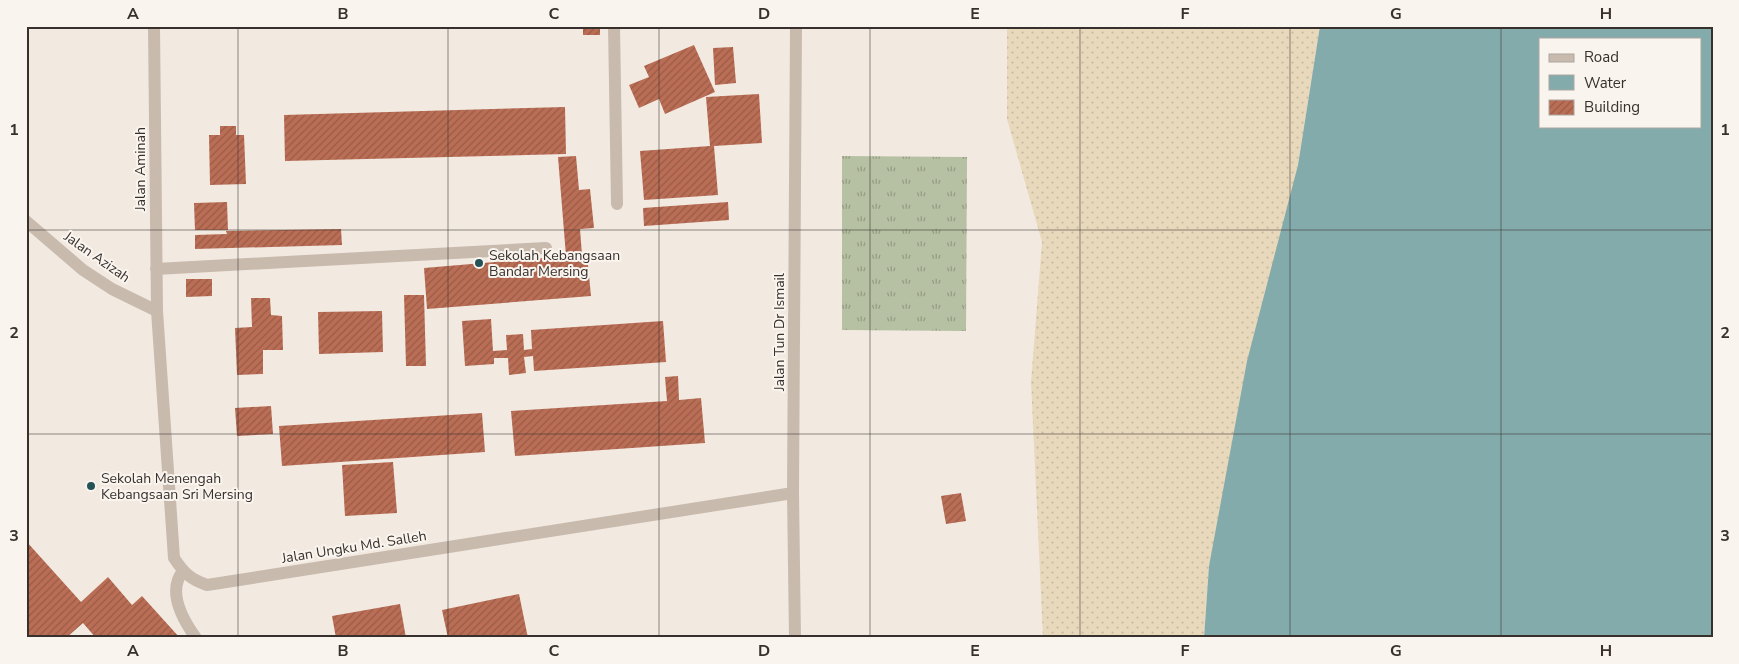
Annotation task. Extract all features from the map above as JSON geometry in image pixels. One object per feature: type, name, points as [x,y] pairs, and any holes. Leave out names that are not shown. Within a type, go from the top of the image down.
[{"type":"street","name":"Jalan Aminah","points":[[154,26],[157,311]]},
{"type":"street","points":[[614,26],[618,204]]},
{"type":"street","name":"Jalan Tun Dr Ismail","points":[[795,638],[793,493],[796,26]]},
{"type":"street","name":"Jalan Azizah","points":[[26,220],[83,270],[112,288],[157,311]]},
{"type":"street","points":[[156,268],[546,248]]},
{"type":"street","points":[[157,311],[174,558],[183,571],[178,577],[176,586],[177,600],[189,628],[196,638]]},
{"type":"street","name":"Jalan Ungku Md. Salleh","points":[[183,571],[194,580],[207,585],[793,493]]},
{"type":"green space","points":[[842,156],[967,157],[966,331],[842,330]]},
{"type":"sand","points":[[1007,26],[1320,26],[1298,165],[1209,566],[1204,638],[1043,638],[1031,382],[1042,242],[1007,119]]},
{"type":"water","points":[[1320,26],[1713,26],[1713,638],[1204,638],[1209,566],[1247,361],[1298,165]]},
{"type":"building","points":[[583,26],[600,26],[600,35],[583,35]]},
{"type":"building","points":[[694,45],[715,92],[665,114],[659,99],[639,108],[629,85],[649,77],[644,66]]},
{"type":"building","points":[[733,47],[736,83],[715,85],[713,48]]},
{"type":"building","points":[[759,94],[762,143],[714,146],[718,195],[644,200],[640,151],[710,146],[706,97]]},
{"type":"building","points":[[565,107],[566,154],[285,161],[284,115]]},
{"type":"building","points":[[220,126],[236,126],[236,135],[244,135],[246,184],[210,185],[209,135],[220,135]]},
{"type":"building","points":[[576,156],[579,190],[590,189],[594,228],[580,229],[582,255],[587,255],[591,296],[427,309],[424,268],[566,256],[558,157]]},
{"type":"building","points":[[227,202],[228,230],[195,230],[194,203]]},
{"type":"building","points":[[728,202],[729,220],[644,226],[643,208]]},
{"type":"building","points":[[341,229],[342,245],[195,249],[195,235],[227,234],[226,231]]},
{"type":"building","points":[[186,279],[212,279],[212,296],[186,297]]},
{"type":"building","points":[[404,295],[424,295],[426,366],[406,366]]},
{"type":"building","points":[[251,298],[270,298],[271,315],[282,316],[283,350],[263,350],[263,374],[237,375],[235,328],[252,327]]},
{"type":"building","points":[[382,311],[383,352],[319,354],[318,312]]},
{"type":"building","points":[[491,319],[493,351],[507,350],[506,335],[523,334],[524,350],[532,349],[531,330],[663,321],[666,362],[534,371],[533,356],[524,357],[526,373],[509,375],[508,358],[494,358],[494,364],[465,366],[462,321]]},
{"type":"building","points":[[678,376],[679,400],[701,398],[705,443],[515,456],[511,411],[667,401],[665,377]]},
{"type":"building","points":[[271,406],[273,434],[237,436],[235,408]]},
{"type":"building","points":[[482,413],[485,452],[282,466],[279,426]]},
{"type":"building","points":[[393,462],[397,513],[345,516],[342,465]]},
{"type":"building","points":[[961,493],[966,521],[946,524],[941,496]]},
{"type":"building","points":[[26,541],[81,602],[108,577],[132,605],[142,596],[180,638],[96,638],[83,623],[66,638],[26,638]]},
{"type":"building","points":[[519,594],[528,638],[448,638],[442,610]]},
{"type":"building","points":[[400,604],[406,638],[336,638],[332,616]]},
{"type":"place","name":"Sekolah Kebangsaan Bandar Mersing","points":[[479,263]]},
{"type":"place","name":"Sekolah Menengah Kebangsaan Sri Mersing","points":[[91,486]]}]
